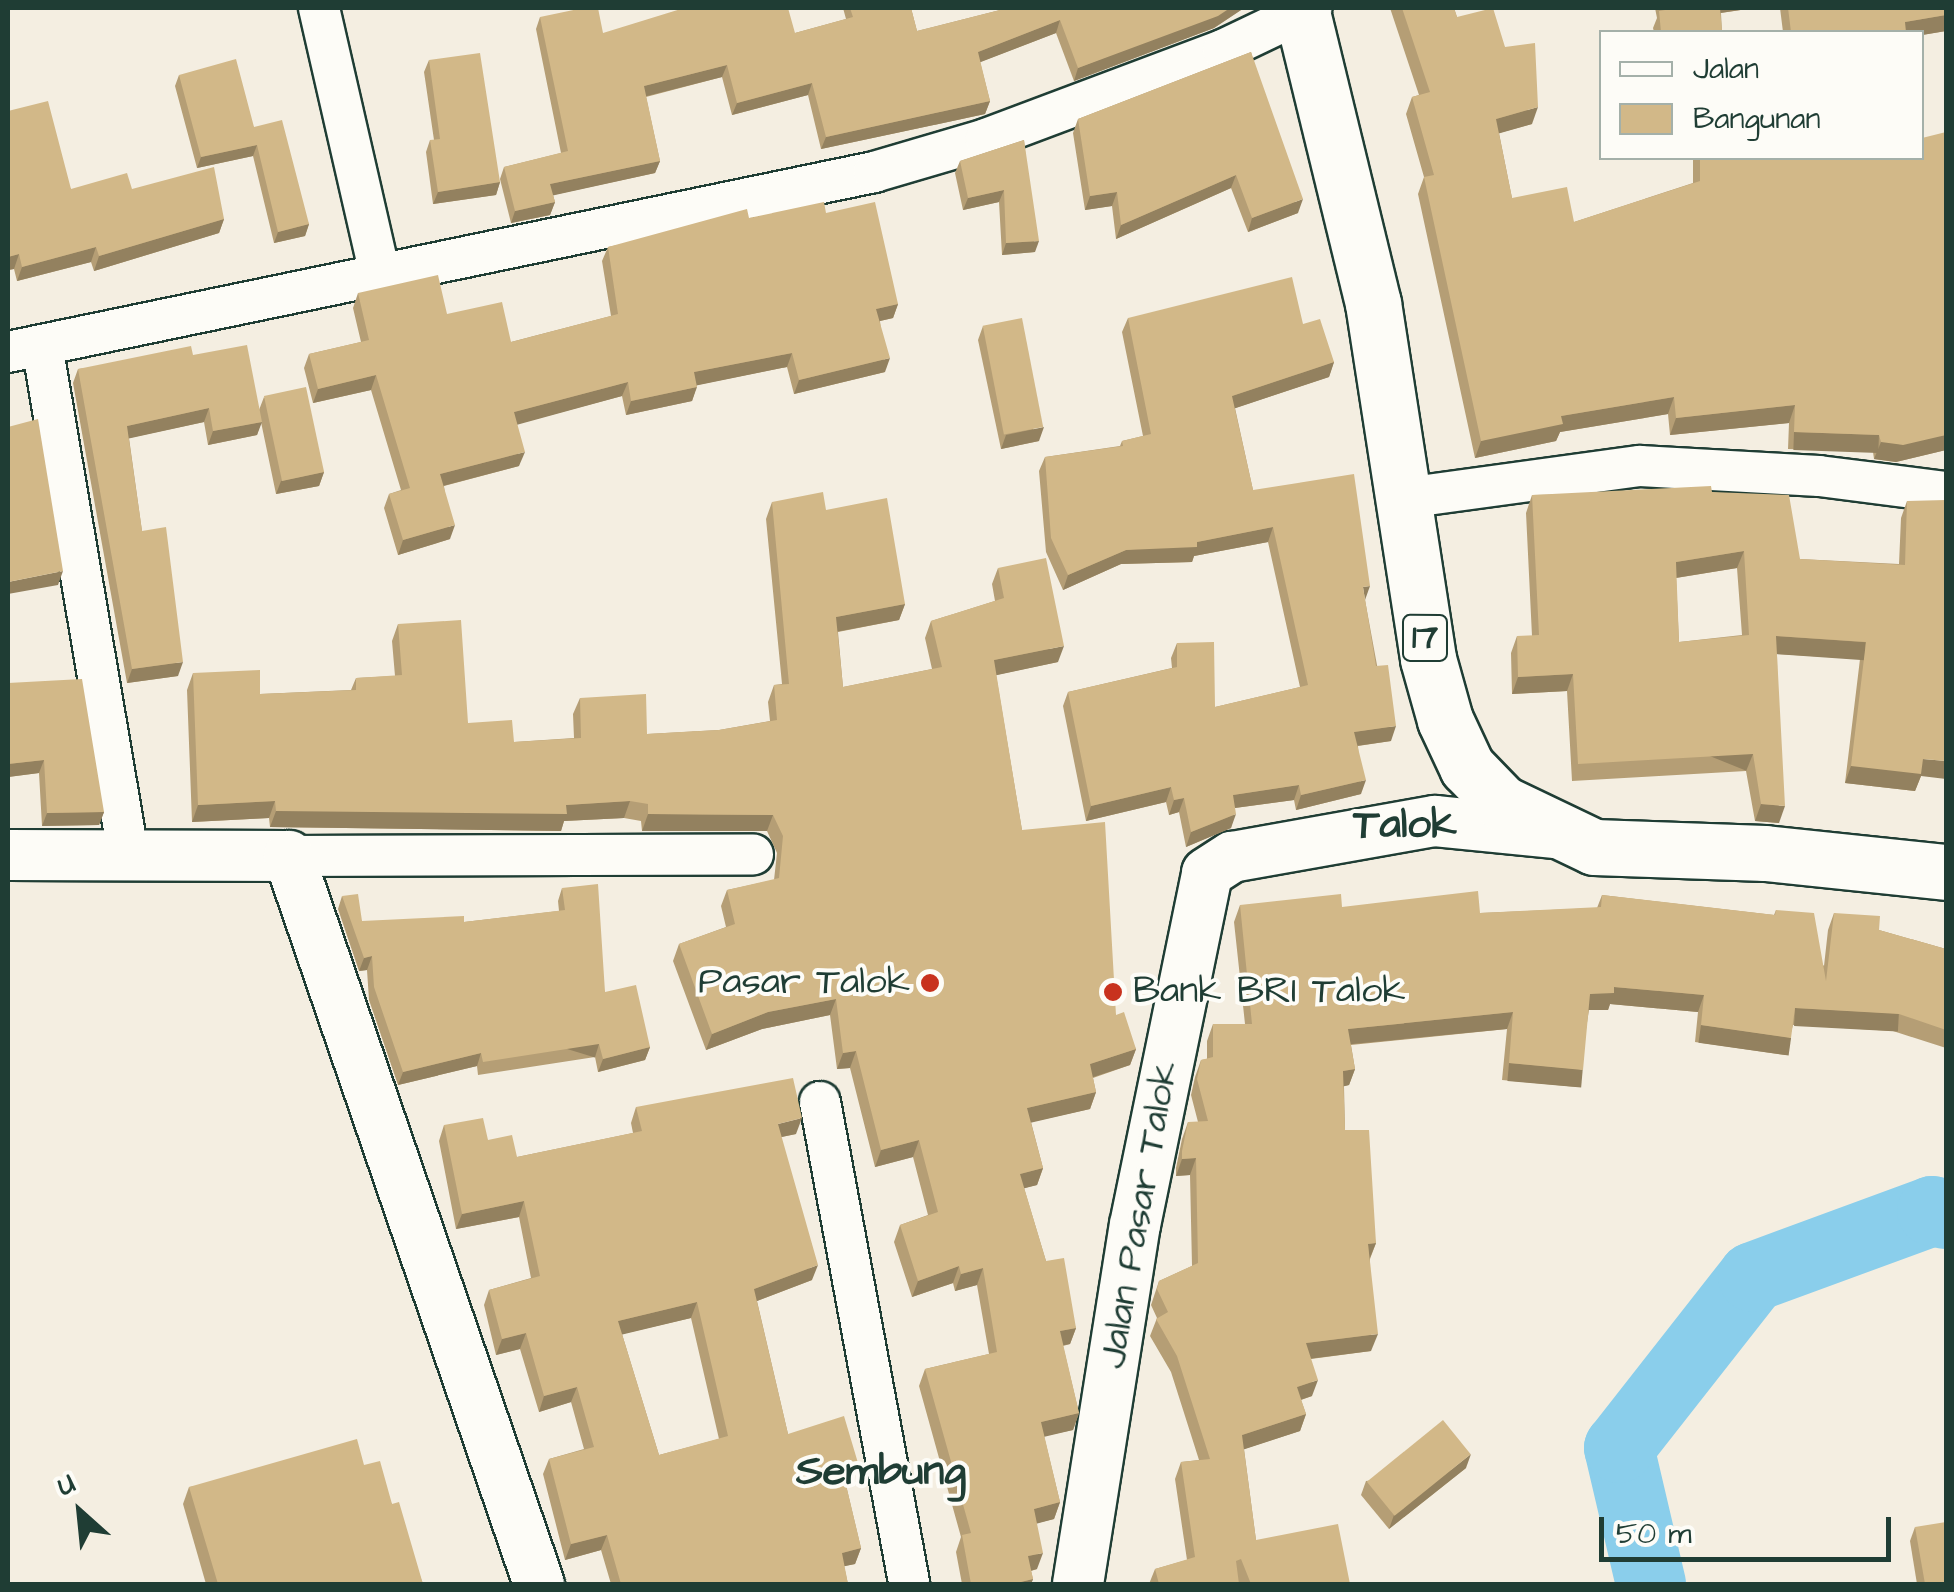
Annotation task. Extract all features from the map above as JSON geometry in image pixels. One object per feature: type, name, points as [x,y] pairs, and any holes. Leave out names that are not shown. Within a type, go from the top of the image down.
[{"type":"highway","name":"17","points":[[1305,9],[1373,302],[1428,658],[1449,730],[1467,766],[1502,803],[1594,847],[1765,853],[1946,872]]},
{"type":"main road","points":[[1405,825],[1442,773],[1449,730]]},
{"type":"main road","name":"Jalan Pasar Talok","points":[[1078,1584],[1135,1225],[1207,873],[1232,857],[1435,820],[1564,834]]},
{"type":"main road","points":[[8,856],[289,856],[539,1584]]},
{"type":"street","points":[[319,8],[380,274]]},
{"type":"street","points":[[128,853],[25,348],[874,172],[986,139],[1223,50],[1305,9]]},
{"type":"street","points":[[1405,498],[1640,466],[1819,476],[1946,492]]},
{"type":"street","points":[[289,856],[753,854]]},
{"type":"street","points":[[820,1102],[909,1584]]},
{"type":"building","points":[[598,8],[603,33],[684,8],[788,8],[795,33],[853,17],[850,8],[911,8],[917,31],[1005,8],[1230,8],[1218,16],[1078,68],[1060,20],[978,52],[990,101],[826,137],[812,83],[737,103],[727,65],[644,86],[660,161],[550,184],[555,202],[515,211],[504,167],[568,151],[540,17]]},
{"type":"building","points":[[1402,8],[1454,8],[1457,17],[1493,8],[1505,47],[1535,43],[1538,107],[1496,119],[1512,198],[1567,187],[1574,222],[1700,181],[1700,160],[1924,160],[1924,138],[1946,132],[1946,435],[1903,445],[1881,442],[1879,435],[1794,432],[1795,405],[1676,418],[1674,397],[1561,416],[1563,424],[1481,441],[1424,177],[1434,175],[1412,97],[1430,92]]},
{"type":"building","points":[[1720,8],[1722,30],[1661,30],[1659,11]]},
{"type":"building","points":[[1788,8],[1946,8],[1946,15],[1905,22],[1906,30],[1791,30]]},
{"type":"building","points":[[1251,52],[1303,199],[1252,218],[1236,175],[1121,225],[1117,192],[1090,196],[1078,119]]},
{"type":"building","points":[[480,53],[500,182],[438,192],[430,140],[440,139],[429,60]]},
{"type":"building","points":[[236,59],[254,127],[282,120],[309,224],[278,232],[257,145],[201,157],[179,75]]},
{"type":"building","points":[[48,101],[71,189],[127,173],[132,189],[214,167],[224,219],[99,256],[96,247],[22,267],[19,254],[8,257],[8,111]]},
{"type":"building","points":[[1024,140],[1039,241],[1006,243],[1004,190],[968,198],[960,161]]},
{"type":"building","points":[[824,202],[826,213],[875,202],[898,304],[876,309],[890,358],[799,380],[792,353],[694,372],[697,387],[631,401],[628,382],[514,412],[525,452],[440,474],[455,525],[403,540],[389,494],[410,488],[376,375],[318,389],[309,354],[369,340],[358,293],[438,275],[447,314],[502,302],[511,342],[618,314],[608,247],[747,209],[749,218]]},
{"type":"building","points":[[1292,277],[1303,324],[1320,319],[1334,362],[1232,396],[1253,490],[1354,474],[1370,586],[1363,587],[1376,666],[1388,665],[1396,726],[1354,732],[1366,780],[1301,795],[1299,785],[1233,795],[1236,814],[1191,832],[1184,798],[1174,800],[1171,787],[1091,806],[1068,692],[1177,667],[1177,643],[1214,642],[1215,707],[1308,685],[1273,527],[1197,542],[1197,547],[1126,550],[1068,575],[1051,538],[1045,457],[1123,446],[1122,441],[1151,434],[1128,318]]},
{"type":"building","points":[[1022,318],[1043,427],[1004,435],[983,326]]},
{"type":"building","points":[[247,345],[262,422],[213,431],[209,408],[127,426],[142,531],[166,527],[183,662],[132,669],[78,369],[191,346],[193,355]]},
{"type":"building","points":[[306,387],[324,472],[282,481],[264,396]]},
{"type":"building","points":[[38,419],[63,571],[8,582],[8,427]]},
{"type":"building","points":[[1711,486],[1712,492],[1789,495],[1800,559],[1905,565],[1907,501],[1946,500],[1946,761],[1923,759],[1921,774],[1851,766],[1866,642],[1776,636],[1785,806],[1761,804],[1753,754],[1578,764],[1573,674],[1518,677],[1517,636],[1539,635],[1532,495]],"holes":[[[1744,551],[1749,635],[1679,642],[1676,562]]]},
{"type":"building","points":[[823,492],[826,510],[887,498],[905,604],[836,617],[843,687],[942,667],[931,621],[1004,598],[998,568],[1046,558],[1064,646],[994,660],[1022,830],[1105,822],[1116,1015],[1124,1012],[1136,1049],[1090,1064],[1096,1092],[1027,1108],[1043,1168],[1020,1174],[1046,1261],[1064,1258],[1076,1328],[1060,1331],[1079,1413],[1041,1422],[1060,1502],[1034,1509],[1043,1553],[1028,1556],[1033,1579],[1013,1584],[971,1584],[962,1535],[971,1533],[925,1369],[997,1352],[983,1268],[961,1274],[959,1266],[918,1281],[900,1225],[938,1212],[919,1140],[881,1150],[856,1051],[843,1053],[836,999],[768,1012],[712,1034],[679,944],[735,924],[727,890],[779,878],[783,836],[773,815],[648,814],[648,804],[630,801],[566,805],[567,814],[276,811],[275,801],[198,805],[193,673],[260,670],[260,694],[356,690],[356,678],[402,675],[398,624],[461,620],[468,723],[512,720],[514,742],[581,738],[580,698],[646,694],[647,734],[719,730],[777,720],[774,685],[789,684],[772,502]]},
{"type":"building","points":[[82,679],[104,812],[47,813],[44,760],[8,764],[8,683]]},
{"type":"building","points":[[598,884],[605,992],[636,985],[650,1047],[603,1059],[599,1044],[483,1062],[481,1053],[403,1072],[374,987],[372,956],[364,958],[342,896],[358,894],[362,921],[464,916],[464,922],[565,910],[562,888]]},
{"type":"building","points":[[1478,891],[1480,913],[1601,907],[1602,895],[1775,915],[1776,910],[1814,913],[1826,981],[1834,913],[1880,916],[1879,930],[1946,949],[1946,1030],[1899,1014],[1795,1008],[1791,1038],[1701,1025],[1704,995],[1614,987],[1614,993],[1590,994],[1583,1070],[1509,1063],[1513,1012],[1348,1029],[1355,1069],[1343,1071],[1345,1130],[1369,1130],[1376,1243],[1368,1244],[1378,1334],[1306,1343],[1318,1380],[1297,1387],[1306,1414],[1242,1435],[1256,1540],[1338,1524],[1350,1584],[1251,1584],[1241,1559],[1236,1561],[1239,1584],[1159,1584],[1155,1569],[1195,1557],[1181,1462],[1210,1459],[1177,1356],[1156,1319],[1168,1312],[1157,1289],[1159,1281],[1198,1263],[1196,1158],[1182,1159],[1182,1151],[1188,1122],[1208,1121],[1197,1079],[1201,1060],[1213,1057],[1213,1024],[1252,1024],[1240,905],[1341,894],[1342,907]]},
{"type":"building","points":[[793,1078],[802,1118],[778,1124],[818,1265],[754,1289],[788,1434],[844,1416],[858,1463],[842,1468],[861,1548],[842,1553],[848,1584],[621,1584],[607,1535],[571,1544],[549,1459],[594,1447],[577,1387],[544,1396],[526,1333],[502,1339],[489,1290],[540,1276],[524,1201],[462,1214],[444,1125],[483,1118],[488,1140],[512,1135],[517,1157],[642,1131],[636,1107]],"holes":[[[697,1302],[728,1436],[659,1455],[618,1321]]]},
{"type":"building","points":[[1443,1420],[1471,1454],[1395,1516],[1367,1482]]},
{"type":"building","points":[[357,1439],[364,1465],[380,1461],[392,1504],[399,1502],[423,1584],[218,1584],[189,1487]]},
{"type":"building","points":[[1946,1522],[1946,1584],[1925,1584],[1915,1527]]},
{"type":"waterway","points":[[1651,1584],[1619,1448],[1753,1277],[1932,1211],[1946,1214]]},
{"type":"place","name":"Pasar Talok","points":[[930,983]]},
{"type":"place","name":"Bank BRI Talok","points":[[1113,992]]},
{"type":"district","name":"Talok","points":[[1405,825]]},
{"type":"district","name":"Sembung","points":[[881,1472]]}]
